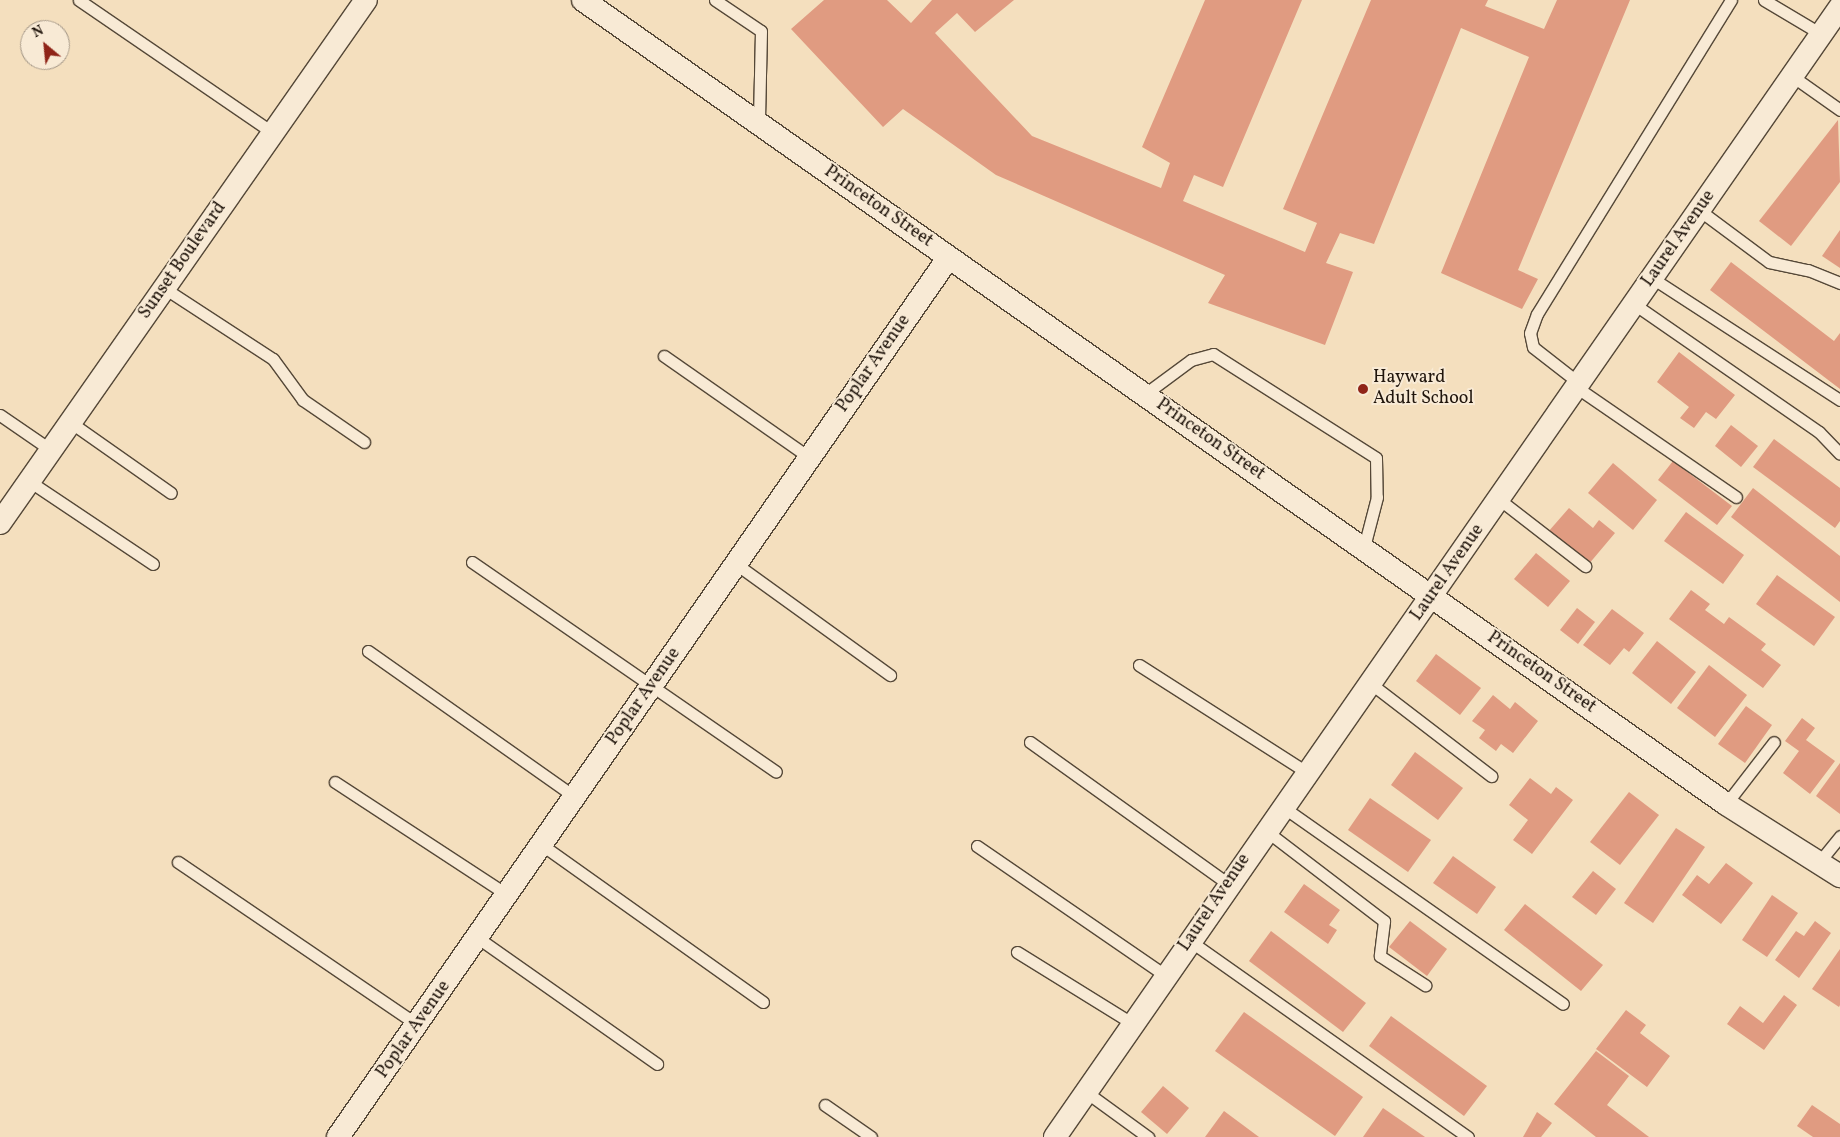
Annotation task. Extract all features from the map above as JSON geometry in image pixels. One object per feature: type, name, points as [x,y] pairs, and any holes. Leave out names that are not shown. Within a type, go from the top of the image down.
[{"type":"street","name":"Sunset Boulevard","points":[[0,522],[366,0]]},
{"type":"street","name":"Princeton Street","points":[[583,0],[1364,547],[1726,804],[1820,861],[1840,876]]},
{"type":"street","name":"Laurel Avenue","points":[[1055,1137],[1265,830],[1500,500],[1840,7]]},
{"type":"street","name":"Poplar Avenue","points":[[338,1137],[418,1025],[949,257]]},
{"type":"lane","points":[[78,0],[273,133]]},
{"type":"lane","points":[[714,0],[761,31],[759,122]]},
{"type":"lane","points":[[1731,0],[1537,314],[1530,333],[1533,347],[1578,385],[1736,497]]},
{"type":"lane","points":[[1764,0],[1821,34]]},
{"type":"lane","points":[[1792,76],[1840,110]]},
{"type":"lane","points":[[1699,210],[1769,262],[1808,270],[1840,283]]},
{"type":"lane","points":[[1652,278],[1840,400]]},
{"type":"lane","points":[[164,288],[273,359],[303,400],[364,442]]},
{"type":"lane","points":[[1634,304],[1819,432],[1840,454]]},
{"type":"lane","points":[[1144,394],[1191,360],[1213,354],[1376,458],[1377,497],[1364,547]]},
{"type":"lane","points":[[664,356],[809,457]]},
{"type":"lane","points":[[0,415],[51,450]]},
{"type":"lane","points":[[70,422],[170,493]]},
{"type":"lane","points":[[29,481],[153,564]]},
{"type":"lane","points":[[1500,500],[1585,566]]},
{"type":"lane","points":[[472,562],[653,685],[776,772]]},
{"type":"lane","points":[[736,564],[890,675]]},
{"type":"lane","points":[[368,651],[575,797]]},
{"type":"lane","points":[[1139,665],[1306,772]]},
{"type":"lane","points":[[1370,683],[1490,776]]},
{"type":"lane","points":[[1030,742],[1228,884]]},
{"type":"lane","points":[[1726,804],[1774,742]]},
{"type":"lane","points":[[335,782],[508,894]]},
{"type":"lane","points":[[1283,807],[1563,1004]]},
{"type":"lane","points":[[1265,830],[1384,920],[1380,956],[1425,985]]},
{"type":"lane","points":[[1820,861],[1840,836]]},
{"type":"lane","points":[[542,845],[763,1002]]},
{"type":"lane","points":[[977,846],[1165,975]]},
{"type":"lane","points":[[178,862],[418,1025]]},
{"type":"lane","points":[[478,938],[656,1064]]},
{"type":"lane","points":[[1190,941],[1468,1137]]},
{"type":"lane","points":[[1017,952],[1133,1024]]},
{"type":"lane","points":[[1086,1092],[1148,1137]]},
{"type":"lane","points":[[825,1105],[871,1137]]},
{"type":"building","points":[[824,0],[887,0],[911,23],[932,0],[1014,0],[975,32],[957,13],[935,33],[1032,136],[1161,188],[1170,163],[1142,147],[1205,0],[1302,0],[1223,187],[1194,175],[1183,201],[1305,252],[1317,223],[1283,209],[1371,0],[1488,0],[1485,6],[1544,29],[1557,0],[1630,0],[1518,270],[1538,279],[1522,309],[1441,273],[1529,57],[1461,28],[1374,244],[1340,233],[1326,263],[1353,272],[1325,345],[1208,303],[1225,275],[996,175],[903,109],[883,127],[791,29]]},
{"type":"building","points":[[1838,120],[1840,182],[1791,246],[1759,221]]},
{"type":"building","points":[[1840,230],[1840,268],[1822,256]]},
{"type":"building","points":[[1731,262],[1834,341],[1840,333],[1840,389],[1710,290]]},
{"type":"building","points":[[1679,352],[1735,395],[1716,419],[1706,412],[1694,428],[1680,418],[1689,407],[1657,382]]},
{"type":"building","points":[[1731,425],[1758,446],[1741,467],[1715,446]]},
{"type":"building","points":[[1774,439],[1840,488],[1840,521],[1835,528],[1753,467]]},
{"type":"building","points":[[1673,461],[1732,506],[1717,525],[1658,480]]},
{"type":"building","points":[[1613,463],[1657,500],[1633,530],[1588,493]]},
{"type":"building","points":[[1753,488],[1840,556],[1840,602],[1731,517]]},
{"type":"building","points":[[1569,508],[1593,528],[1599,520],[1615,533],[1588,565],[1548,532]]},
{"type":"building","points":[[1686,512],[1744,555],[1723,584],[1664,541]]},
{"type":"building","points":[[1536,553],[1570,581],[1548,607],[1514,579]]},
{"type":"building","points":[[1777,575],[1835,617],[1814,646],[1756,604]]},
{"type":"building","points":[[1691,590],[1710,604],[1705,610],[1724,624],[1729,617],[1766,644],[1761,650],[1781,665],[1763,688],[1669,619]]},
{"type":"building","points":[[1577,608],[1595,622],[1578,644],[1560,630]]},
{"type":"building","points":[[1612,609],[1644,633],[1629,652],[1624,648],[1610,665],[1583,645]]},
{"type":"building","points":[[1657,641],[1696,672],[1671,704],[1632,673]]},
{"type":"building","points":[[1436,654],[1481,688],[1460,715],[1416,681]]},
{"type":"building","points":[[1709,665],[1747,695],[1715,737],[1677,708]]},
{"type":"building","points":[[1493,695],[1510,709],[1515,702],[1538,721],[1513,753],[1501,744],[1496,751],[1479,738],[1485,730],[1472,721]]},
{"type":"building","points":[[1746,706],[1772,725],[1745,763],[1718,744]]},
{"type":"building","points":[[1802,718],[1815,728],[1806,740],[1835,761],[1810,794],[1783,773],[1799,751],[1785,741]]},
{"type":"building","points":[[1415,752],[1463,788],[1438,820],[1391,785]]},
{"type":"building","points":[[1840,763],[1840,814],[1816,796]]},
{"type":"building","points":[[1530,778],[1551,794],[1556,787],[1573,800],[1532,854],[1513,840],[1528,820],[1509,805]]},
{"type":"building","points":[[1629,792],[1659,815],[1620,865],[1590,842]]},
{"type":"building","points":[[1370,798],[1431,840],[1408,872],[1348,830]]},
{"type":"building","points":[[1676,828],[1705,847],[1653,923],[1624,903]]},
{"type":"building","points":[[1453,856],[1496,887],[1477,914],[1433,883]]},
{"type":"building","points":[[1726,863],[1753,883],[1721,924],[1682,895],[1697,875],[1709,884]]},
{"type":"building","points":[[1593,871],[1616,889],[1596,915],[1572,897]]},
{"type":"building","points":[[1304,884],[1340,910],[1329,925],[1337,930],[1328,944],[1284,912]]},
{"type":"building","points":[[1772,895],[1798,913],[1767,957],[1742,940]]},
{"type":"building","points":[[1525,904],[1603,965],[1581,991],[1504,930]]},
{"type":"building","points":[[1410,921],[1447,949],[1427,976],[1389,947]]},
{"type":"building","points":[[1815,921],[1831,933],[1799,978],[1775,960],[1796,931],[1804,936]]},
{"type":"building","points":[[1271,931],[1366,1003],[1343,1032],[1249,961]]},
{"type":"building","points":[[1840,949],[1840,1005],[1839,1007],[1812,989]]},
{"type":"building","points":[[1784,995],[1797,1005],[1764,1050],[1727,1024],[1740,1006],[1763,1023]]},
{"type":"building","points":[[1626,1010],[1646,1025],[1640,1033],[1670,1056],[1647,1087],[1596,1049]]},
{"type":"building","points":[[1244,1012],[1363,1097],[1335,1136],[1215,1051]]},
{"type":"building","points":[[1391,1016],[1487,1086],[1464,1116],[1369,1046]]},
{"type":"building","points":[[1596,1051],[1629,1076],[1607,1105],[1649,1137],[1596,1137],[1554,1104]]},
{"type":"building","points":[[1163,1086],[1189,1108],[1167,1134],[1141,1112]]},
{"type":"building","points":[[1812,1105],[1840,1124],[1840,1137],[1813,1137],[1797,1126]]},
{"type":"building","points":[[1383,1108],[1425,1137],[1363,1137]]},
{"type":"building","points":[[1224,1111],[1259,1137],[1205,1137]]},
{"type":"building","points":[[1537,1112],[1552,1123],[1541,1137],[1523,1137]]},
{"type":"place","name":"Hayward Adult School","points":[[1363,389]]}]
